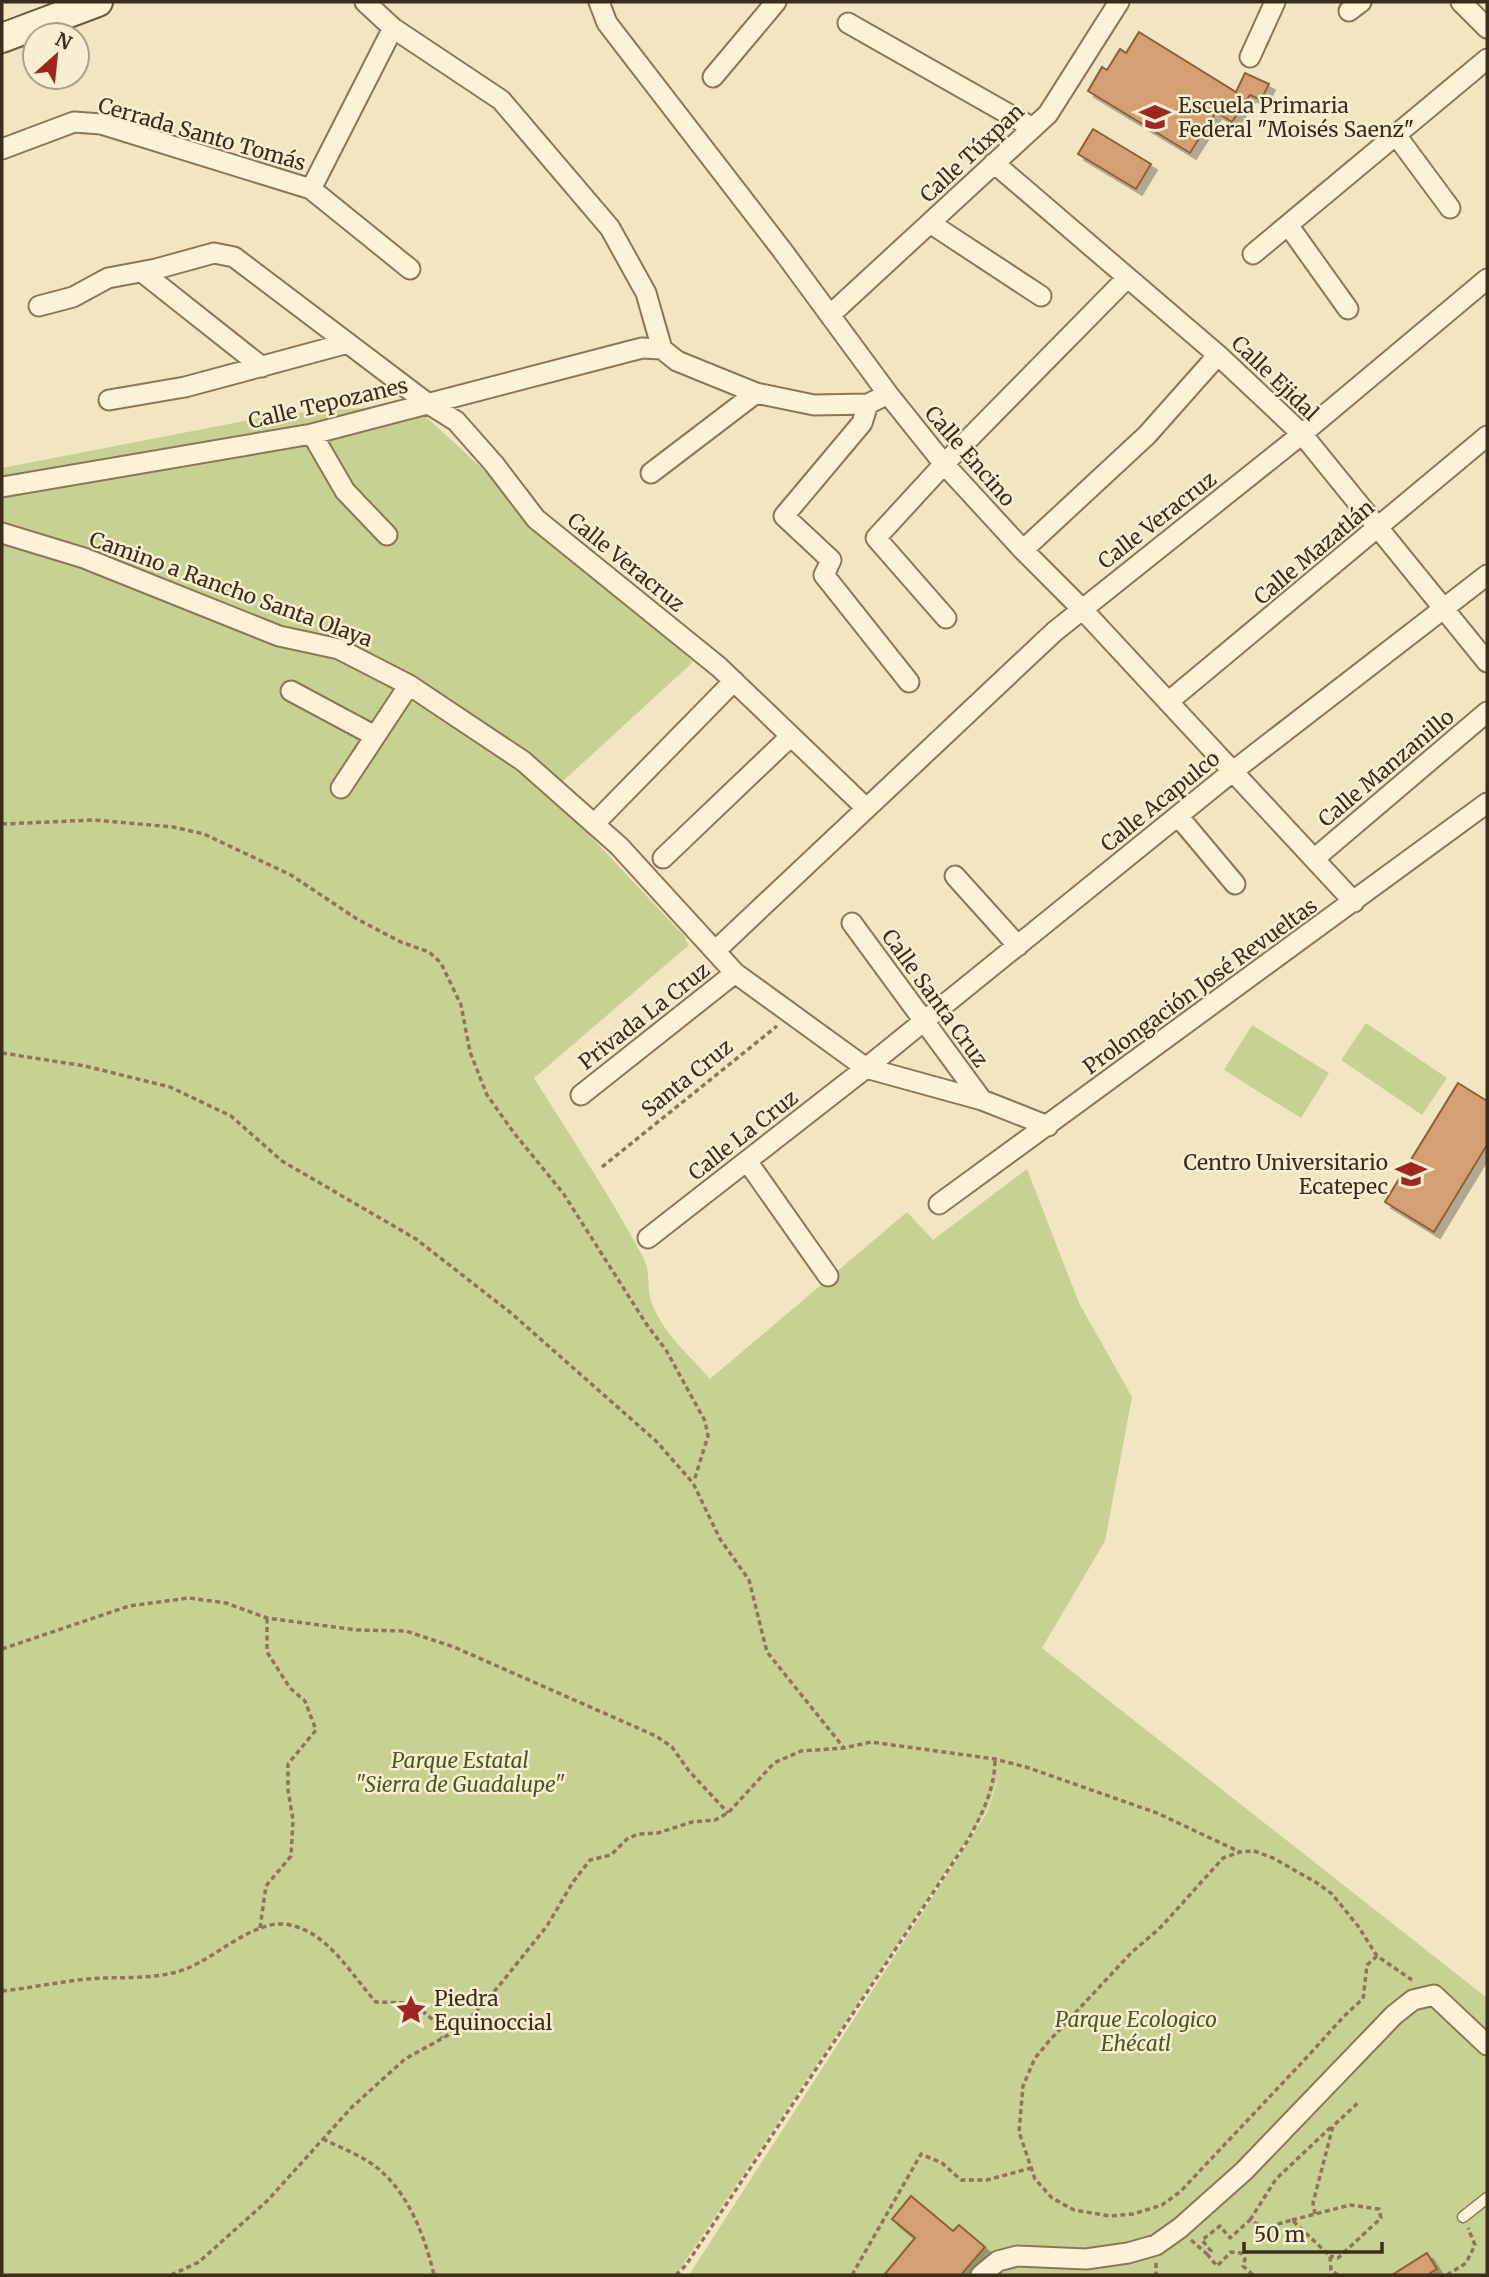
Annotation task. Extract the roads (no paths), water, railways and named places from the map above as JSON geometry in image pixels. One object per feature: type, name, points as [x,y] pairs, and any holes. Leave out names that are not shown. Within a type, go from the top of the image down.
[{"type":"main road","points":[[2,38],[98,2]]},
{"type":"street","points":[[365,2],[393,28],[501,100],[610,229],[646,293],[662,349],[677,361],[756,393],[814,405],[868,404],[888,394]]},
{"type":"street","name":"Calle Encino","points":[[598,2],[607,23],[944,464],[1354,902]]},
{"type":"street","points":[[713,77],[776,2]]},
{"type":"street","name":"Calle Túxpan","points":[[830,314],[1048,114],[1119,2]]},
{"type":"street","points":[[1250,57],[1275,2]]},
{"type":"street","points":[[1461,2],[1487,28]]},
{"type":"street","points":[[848,23],[1033,128]]},
{"type":"street","name":"Cerrada Santo Tomás","points":[[311,189],[393,28]]},
{"type":"street","points":[[1253,254],[1487,59]]},
{"type":"street","name":"Cerrada Santo Tomás","points":[[2,149],[74,122],[100,124],[311,189],[410,269]]},
{"type":"street","points":[[1396,135],[1450,208]]},
{"type":"street","name":"Calle Ejidal","points":[[994,163],[1218,355],[1302,434],[1487,662]]},
{"type":"street","points":[[930,223],[1041,296]]},
{"type":"street","points":[[1288,225],[1348,309]]},
{"type":"street","name":"Calle Veracruz","points":[[39,306],[72,297],[108,278],[214,253],[234,257],[427,403],[456,421],[494,464],[536,519],[719,667],[866,808]]},
{"type":"street","points":[[142,272],[262,367]]},
{"type":"street","points":[[946,618],[876,538],[944,464],[1127,278]]},
{"type":"street","name":"Calle Veracruz","points":[[715,951],[1054,632],[1302,434],[1487,279]]},
{"type":"street","points":[[109,400],[185,387],[348,343]]},
{"type":"street","name":"Calle Tepozanes","points":[[2,487],[312,434],[642,348],[662,349]]},
{"type":"street","points":[[1023,550],[1147,435],[1218,355]]},
{"type":"street","points":[[651,472],[756,393]]},
{"type":"street","points":[[868,404],[862,423],[784,516],[831,560],[824,575],[909,682]]},
{"type":"street","points":[[312,434],[345,491],[387,535]]},
{"type":"street","name":"Calle Mazatlán","points":[[1168,702],[1487,436]]},
{"type":"street","name":"Camino a Rancho Santa Olaya","points":[[2,533],[84,558],[279,636],[339,649],[409,685],[523,761],[619,846],[735,973],[866,1068],[982,1100],[1048,1126]]},
{"type":"street","name":"Calle Acapulco","points":[[866,1068],[1232,772],[1487,575]]},
{"type":"street","points":[[594,824],[734,681]]},
{"type":"street","points":[[341,788],[409,685]]},
{"type":"street","points":[[291,691],[375,736]]},
{"type":"street","name":"Calle Manzanillo","points":[[1314,859],[1487,712]]},
{"type":"street","points":[[663,858],[791,736]]},
{"type":"street","name":"Prolongación José Revueltas","points":[[939,1205],[1487,803]]},
{"type":"street","points":[[1178,816],[1235,884]]},
{"type":"street","points":[[955,876],[1018,946]]},
{"type":"street","name":"Calle Santa Cruz","points":[[852,923],[982,1100]]},
{"type":"street","name":"Privada La Cruz","points":[[580,1095],[735,973]]},
{"type":"street","name":"Calle La Cruz","points":[[648,1238],[866,1068]]},
{"type":"street","points":[[747,1161],[828,1276]]},
{"type":"street","points":[[981,2275],[999,2261],[1017,2256],[1086,2259],[1128,2253],[1156,2245],[1180,2228],[1244,2171],[1394,2015],[1413,2000],[1434,1995],[1487,2045]]},
{"type":"lane","points":[[1463,2217],[1487,2198]]},
{"type":"place","name":"Escuela Primaria Federal \"Moisés Saenz\"","points":[[1155,117]]},
{"type":"place","name":"Centro Universitario Ecatepec","points":[[1411,1174]]},
{"type":"place","name":"Piedra Equinoccial","points":[[411,2010]]},
{"type":"park label","name":"Parque Estatal \"Sierra de Guadalupe\"","points":[[460,1772]]},
{"type":"park label","name":"Parque Ecologico Ehécatl","points":[[1136,2031]]}]
